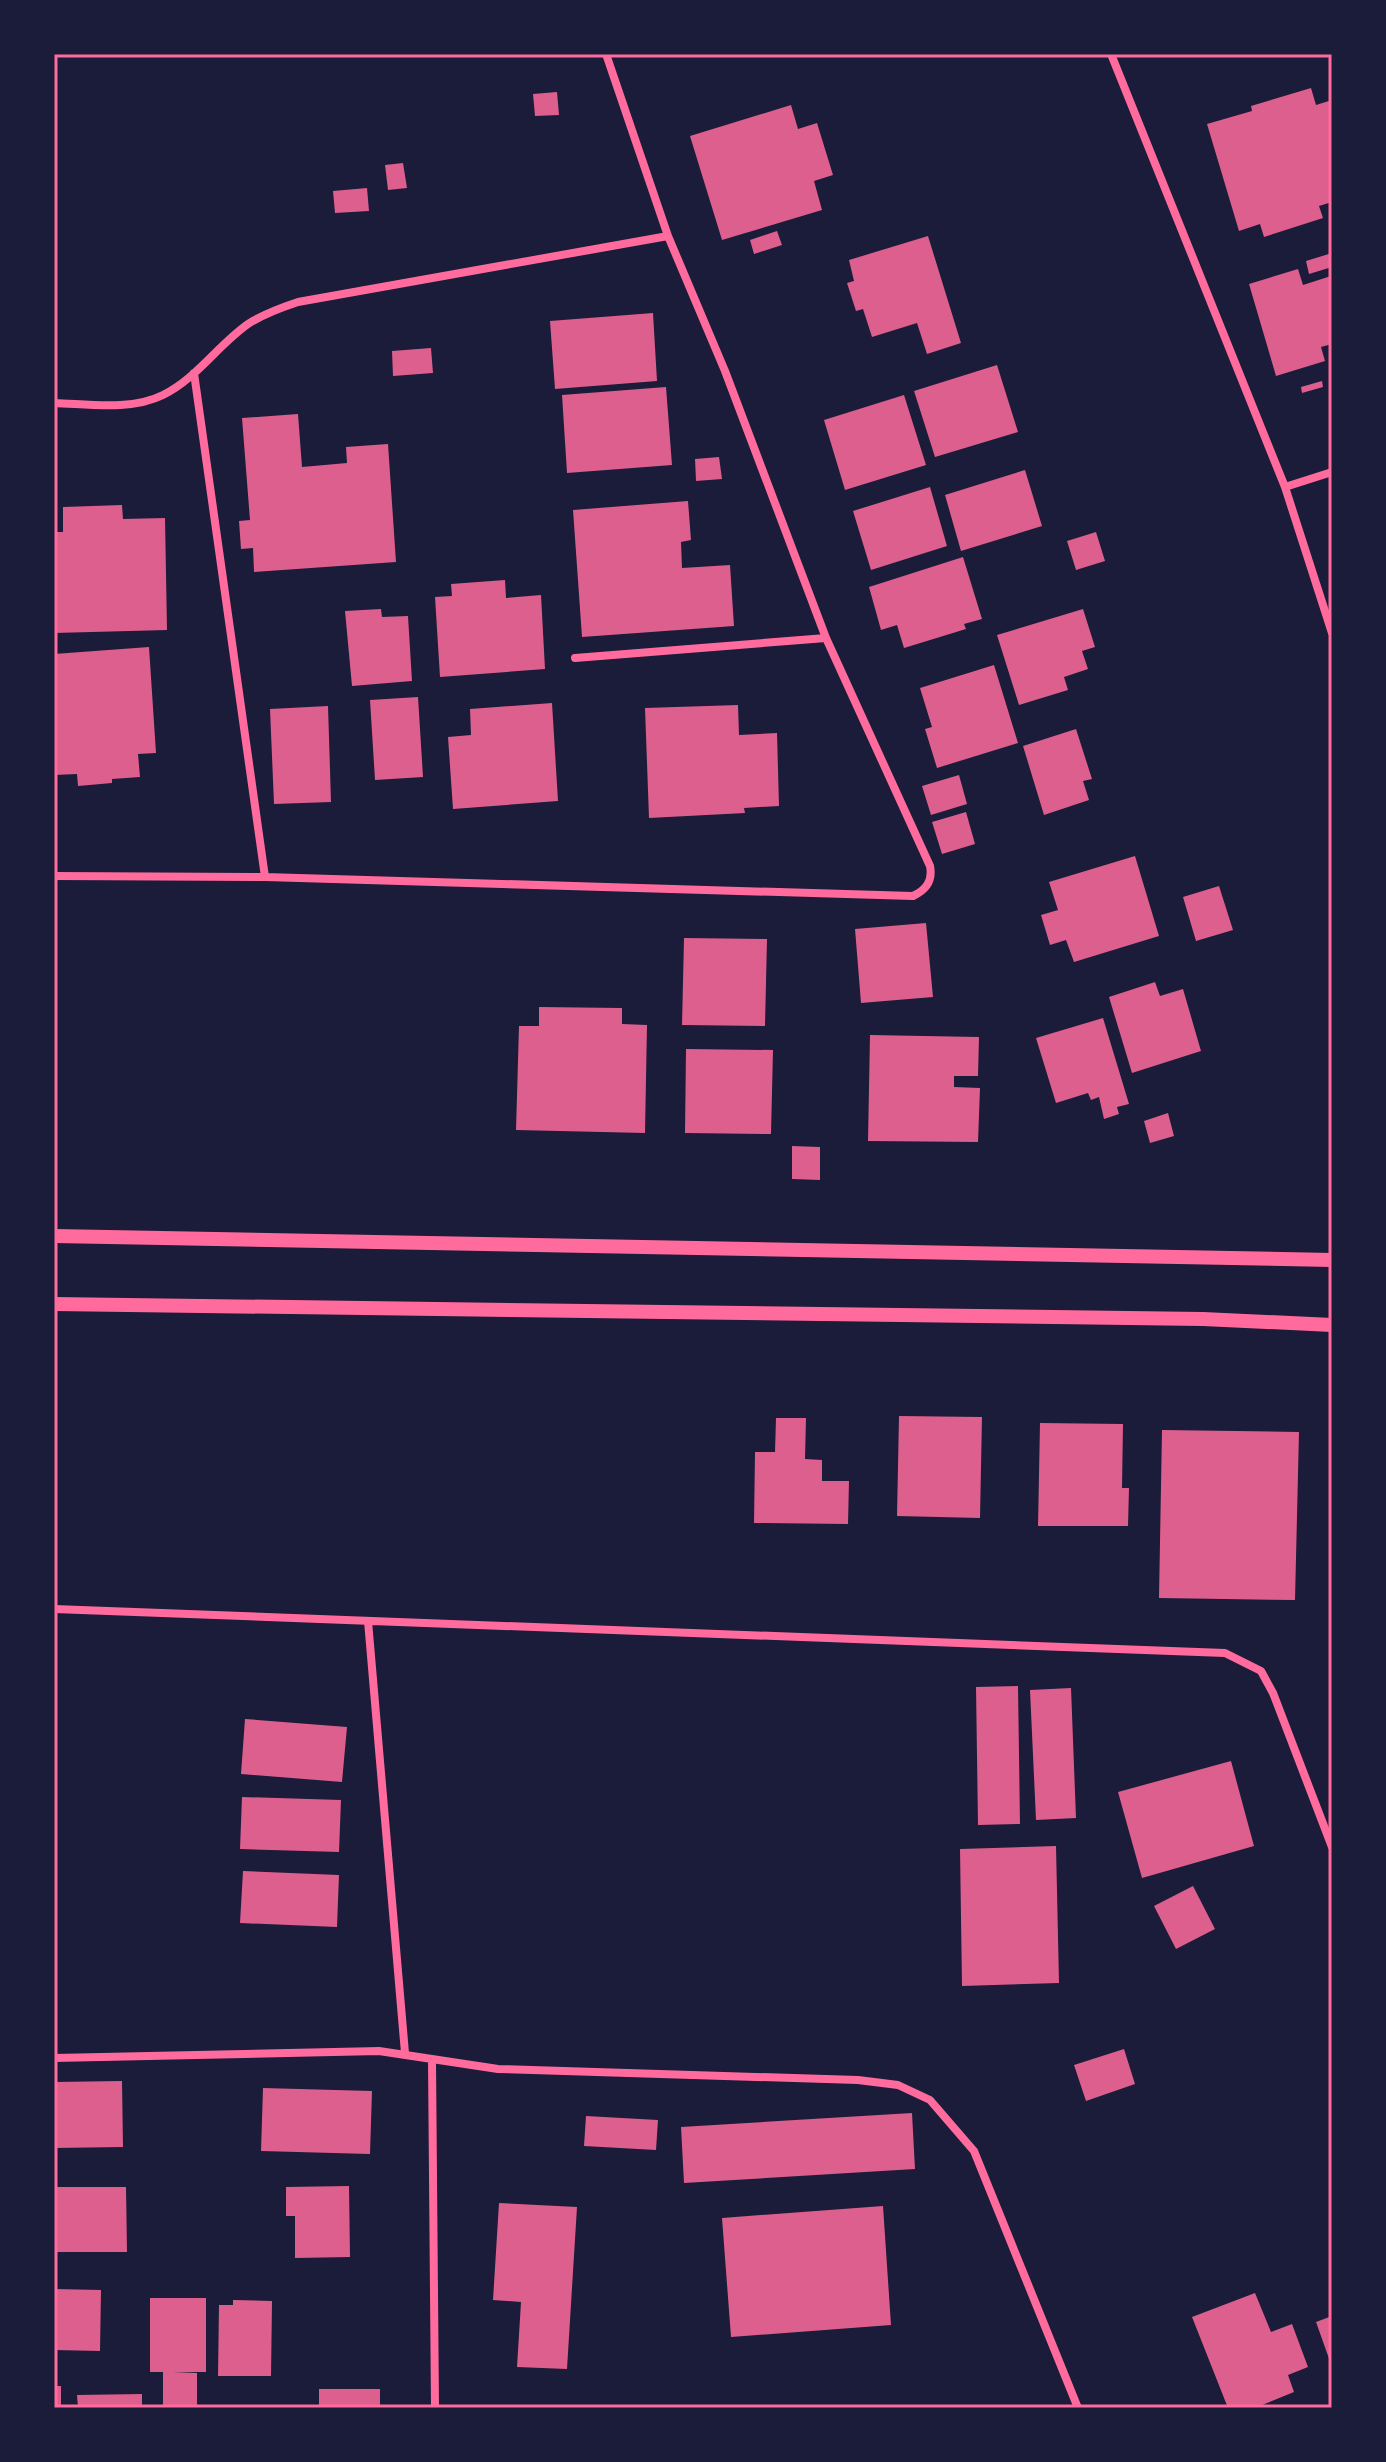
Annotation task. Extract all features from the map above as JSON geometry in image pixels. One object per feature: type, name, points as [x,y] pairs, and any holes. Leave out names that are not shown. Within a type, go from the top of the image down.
[{"type":"street","points":[[54,876],[265,877],[913,896],[923,892],[929,884],[930,866],[826,638],[725,371],[668,236],[606,54]]},
{"type":"street","points":[[1111,54],[1285,487],[1332,633]]},
{"type":"street","points":[[54,403],[134,404],[163,395],[194,373],[246,325],[273,310],[298,302],[668,236]]},
{"type":"street","points":[[194,373],[265,877]]},
{"type":"street","points":[[1285,487],[1332,472]]},
{"type":"street","points":[[575,658],[826,638]]},
{"type":"street","points":[[54,1236],[1332,1260]]},
{"type":"street","points":[[54,1304],[1203,1319],[1332,1325]]},
{"type":"street","points":[[54,1609],[1225,1653],[1261,1671],[1273,1693],[1332,1847]]},
{"type":"street","points":[[368,1621],[405,2053]]},
{"type":"street","points":[[54,2058],[364,2051],[405,2053],[432,2061],[498,2069],[858,2080],[898,2085],[930,2100],[974,2151],[1078,2408]]},
{"type":"street","points":[[432,2061],[435,2408]]},
{"type":"building","points":[[1311,88],[1316,105],[1332,100],[1332,202],[1319,206],[1323,218],[1264,237],[1260,224],[1239,231],[1207,124],[1252,111],[1251,106]]},
{"type":"building","points":[[557,92],[559,115],[535,116],[533,94]]},
{"type":"building","points":[[791,105],[798,129],[817,123],[833,175],[814,181],[822,210],[722,240],[690,136]]},
{"type":"building","points":[[403,163],[407,188],[388,190],[385,165]]},
{"type":"building","points":[[367,188],[369,211],[335,213],[333,191]]},
{"type":"building","points":[[777,231],[782,245],[754,254],[750,240]]},
{"type":"building","points":[[928,236],[961,343],[927,354],[917,323],[872,337],[863,309],[856,311],[847,283],[854,281],[849,260]]},
{"type":"building","points":[[1332,253],[1332,267],[1309,274],[1306,261]]},
{"type":"building","points":[[1298,269],[1303,285],[1331,276],[1332,344],[1321,347],[1325,361],[1276,376],[1249,284]]},
{"type":"building","points":[[653,313],[657,381],[555,389],[550,321]]},
{"type":"building","points":[[431,348],[433,373],[393,376],[392,351]]},
{"type":"building","points":[[997,365],[1018,432],[935,457],[914,391]]},
{"type":"building","points":[[1322,381],[1323,387],[1302,393],[1301,387]]},
{"type":"building","points":[[666,387],[672,465],[567,473],[562,395]]},
{"type":"building","points":[[904,395],[926,465],[845,490],[824,420]]},
{"type":"building","points":[[298,414],[302,467],[347,463],[346,447],[388,444],[396,562],[254,572],[253,548],[241,549],[239,521],[250,520],[242,418]]},
{"type":"building","points":[[719,457],[722,479],[696,481],[695,459]]},
{"type":"building","points":[[1025,470],[1042,526],[961,551],[945,495]]},
{"type":"building","points":[[930,487],[947,546],[871,570],[853,511]]},
{"type":"building","points":[[688,501],[691,540],[681,542],[682,568],[730,565],[734,626],[582,637],[573,510]]},
{"type":"building","points":[[122,505],[123,519],[165,518],[167,630],[54,633],[54,532],[63,532],[63,507]]},
{"type":"building","points":[[1096,532],[1105,561],[1076,570],[1067,541]]},
{"type":"building","points":[[963,557],[982,619],[964,624],[966,629],[904,648],[897,625],[881,630],[869,587]]},
{"type":"building","points":[[505,580],[506,598],[541,595],[545,669],[440,677],[435,597],[452,596],[451,584]]},
{"type":"building","points":[[381,609],[382,617],[408,616],[412,681],[352,686],[345,611]]},
{"type":"building","points":[[1083,609],[1095,647],[1082,651],[1088,669],[1064,677],[1068,690],[1019,705],[997,635]]},
{"type":"building","points":[[149,647],[156,753],[138,754],[140,777],[78,786],[77,774],[54,775],[54,654]]},
{"type":"building","points":[[994,665],[1018,743],[937,768],[925,729],[932,727],[920,688]]},
{"type":"building","points":[[418,697],[423,777],[375,780],[370,700]]},
{"type":"building","points":[[552,703],[558,801],[453,809],[448,737],[471,735],[470,709]]},
{"type":"building","points":[[738,705],[739,735],[777,733],[779,806],[744,808],[745,813],[649,818],[645,708]]},
{"type":"building","points":[[328,706],[331,802],[274,804],[270,709]]},
{"type":"building","points":[[1076,729],[1092,779],[1083,781],[1089,800],[1044,815],[1023,746]]},
{"type":"building","points":[[959,775],[967,804],[931,815],[922,786]]},
{"type":"building","points":[[966,812],[975,844],[942,854],[932,822]]},
{"type":"building","points":[[1135,856],[1159,936],[1074,962],[1066,940],[1050,945],[1041,915],[1058,910],[1049,882]]},
{"type":"building","points":[[1219,886],[1233,930],[1196,941],[1183,897]]},
{"type":"building","points":[[926,923],[933,997],[861,1003],[855,929]]},
{"type":"building","points":[[684,938],[767,939],[765,1026],[682,1025]]},
{"type":"building","points":[[1155,982],[1160,996],[1183,989],[1201,1051],[1132,1073],[1109,997]]},
{"type":"building","points":[[539,1007],[622,1008],[622,1024],[647,1025],[645,1133],[516,1130],[519,1026],[539,1026]]},
{"type":"building","points":[[1103,1018],[1129,1104],[1117,1107],[1119,1114],[1104,1119],[1099,1097],[1091,1100],[1088,1093],[1056,1103],[1036,1038]]},
{"type":"building","points":[[870,1035],[979,1037],[978,1076],[954,1076],[954,1087],[980,1088],[978,1142],[868,1141]]},
{"type":"building","points":[[686,1049],[773,1050],[771,1134],[685,1133]]},
{"type":"building","points":[[1168,1113],[1174,1136],[1150,1143],[1144,1121]]},
{"type":"building","points":[[792,1146],[820,1147],[820,1180],[792,1179]]},
{"type":"building","points":[[899,1416],[982,1417],[980,1518],[897,1516]]},
{"type":"building","points":[[776,1418],[806,1418],[805,1459],[822,1460],[822,1481],[849,1481],[848,1524],[754,1523],[755,1452],[775,1452]]},
{"type":"building","points":[[1040,1423],[1123,1424],[1122,1488],[1129,1488],[1128,1526],[1038,1526]]},
{"type":"building","points":[[1162,1430],[1299,1432],[1295,1600],[1159,1598]]},
{"type":"building","points":[[1018,1686],[1020,1824],[978,1825],[976,1687]]},
{"type":"building","points":[[1071,1688],[1076,1818],[1036,1820],[1030,1690]]},
{"type":"building","points":[[245,1719],[347,1727],[342,1782],[241,1774]]},
{"type":"building","points":[[1231,1761],[1254,1846],[1142,1878],[1118,1792]]},
{"type":"building","points":[[242,1797],[341,1800],[339,1852],[240,1849]]},
{"type":"building","points":[[1056,1846],[1059,1983],[962,1986],[960,1849]]},
{"type":"building","points":[[243,1871],[339,1875],[337,1927],[240,1923]]},
{"type":"building","points":[[1193,1886],[1215,1929],[1176,1949],[1154,1906]]},
{"type":"building","points":[[1124,2049],[1135,2084],[1086,2101],[1074,2065]]},
{"type":"building","points":[[122,2081],[123,2147],[54,2148],[54,2082]]},
{"type":"building","points":[[263,2088],[372,2091],[370,2154],[261,2151]]},
{"type":"building","points":[[912,2113],[915,2169],[684,2183],[681,2127]]},
{"type":"building","points":[[586,2116],[658,2120],[656,2150],[584,2146]]},
{"type":"building","points":[[349,2186],[350,2257],[295,2258],[295,2216],[286,2216],[286,2187]]},
{"type":"building","points":[[54,2187],[126,2187],[127,2252],[54,2252]]},
{"type":"building","points":[[499,2203],[577,2207],[567,2369],[517,2367],[521,2302],[493,2300]]},
{"type":"building","points":[[883,2206],[891,2325],[731,2337],[722,2218]]},
{"type":"building","points":[[54,2289],[101,2290],[100,2351],[54,2350]]},
{"type":"building","points":[[1255,2293],[1271,2332],[1292,2324],[1308,2367],[1288,2375],[1294,2392],[1255,2408],[1228,2408],[1192,2317]]},
{"type":"building","points":[[150,2298],[206,2298],[206,2372],[173,2372],[197,2373],[197,2405],[163,2405],[163,2372],[150,2372]]},
{"type":"building","points":[[233,2300],[272,2301],[271,2376],[218,2376],[219,2305],[233,2305]]},
{"type":"building","points":[[1332,2316],[1332,2367],[1316,2322]]},
{"type":"building","points":[[54,2386],[61,2386],[61,2408],[54,2408]]},
{"type":"building","points":[[319,2389],[380,2389],[380,2408],[319,2408]]},
{"type":"building","points":[[142,2394],[142,2408],[78,2408],[77,2395]]}]
